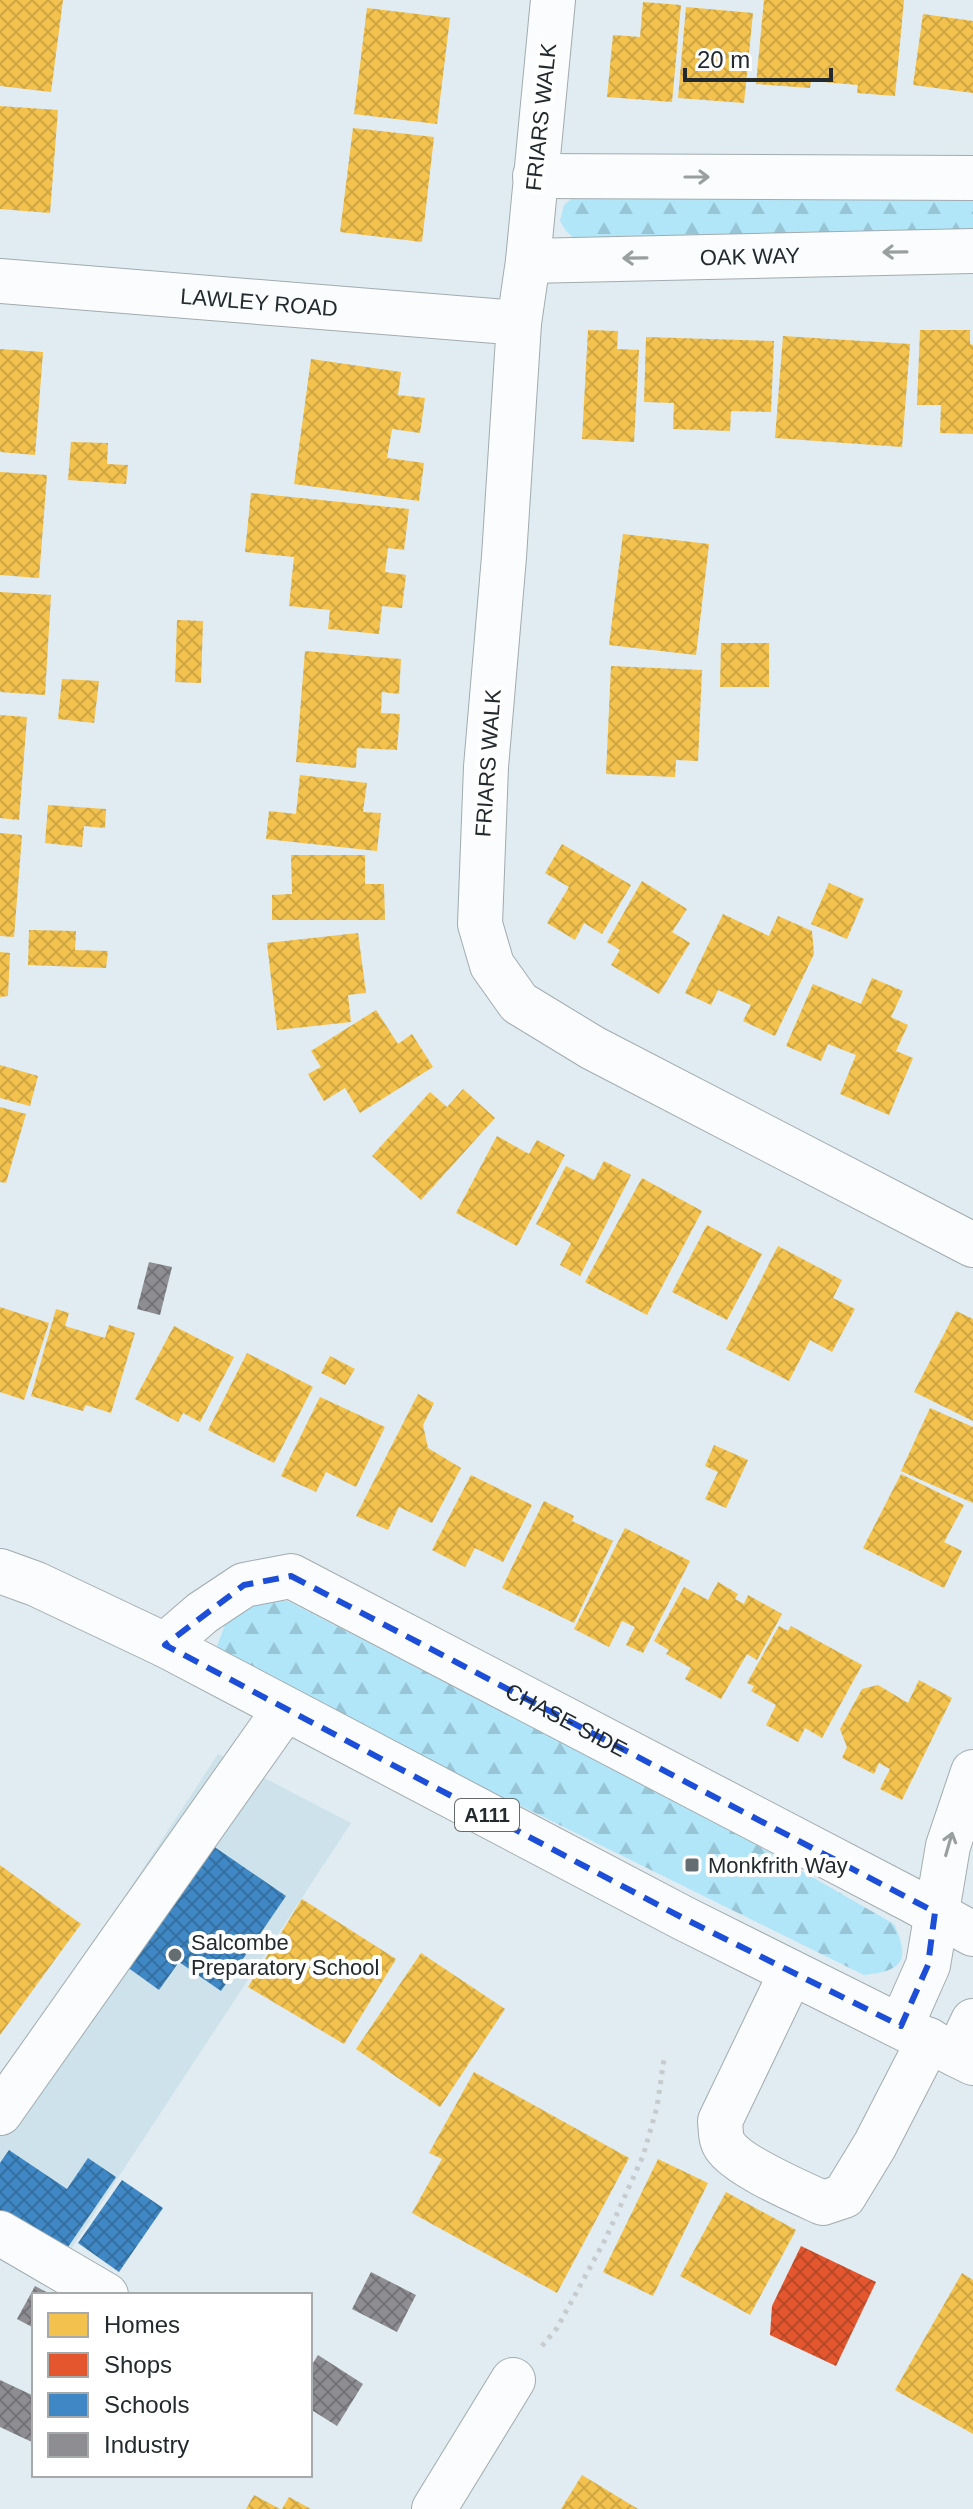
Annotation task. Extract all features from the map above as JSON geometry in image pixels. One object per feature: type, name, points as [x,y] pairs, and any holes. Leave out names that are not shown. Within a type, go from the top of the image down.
[{"type":"street","name":"FRIARS WALK","points":[[553,0],[528,261],[519,323],[486,767],[480,924],[492,965],[519,1003],[593,1048],[973,1245]]},
{"type":"street","points":[[535,176],[973,178]]},
{"type":"street","name":"OAK WAY","points":[[528,261],[973,251]]},
{"type":"street","name":"LAWLEY ROAD","points":[[0,281],[519,323]]},
{"type":"street","name":"A111","points":[[0,1571],[36,1584],[165,1645],[791,1973],[946,2041]]},
{"type":"street","name":"CHASE SIDE","points":[[165,1645],[202,1613],[244,1585],[291,1576],[973,1934]]},
{"type":"street","points":[[0,2113],[285,1709]]},
{"type":"street","points":[[791,1973],[720,2121],[722,2143],[733,2155],[823,2203],[844,2196],[946,2041],[928,1965],[948,1846],[973,1772]]},
{"type":"street","points":[[0,2233],[103,2293]]},
{"type":"street","points":[[434,2509],[513,2380]]},
{"type":"path","points":[[513,2380],[557,2328],[606,2238],[643,2156],[657,2107],[664,2059]]},
{"type":"highlighted area","points":[[291,1576],[935,1912],[928,1965],[901,2026],[683,1918],[165,1645],[244,1585]]},
{"type":"shaded area","name":"Salcombe Preparatory School","points":[[218,1754],[351,1823],[62,2263],[43,2285],[0,2260],[0,2087]]},
{"type":"green space","points":[[973,191],[973,230],[577,241],[560,221],[564,205],[575,196]]},
{"type":"green space","points":[[260,1597],[288,1601],[713,1820],[894,1924],[902,1947],[900,1962],[887,1971],[864,1975],[454,1773],[232,1669],[217,1646],[227,1619]]},
{"type":"building: Homes","points":[[0,0],[63,0],[51,92],[0,86]]},
{"type":"building: Homes","points":[[764,0],[904,0],[895,96],[857,93],[858,85],[811,81],[810,88],[756,84]]},
{"type":"building: Homes","points":[[643,2],[681,5],[672,102],[607,97],[613,35],[640,37]]},
{"type":"building: Homes","points":[[686,7],[753,13],[744,103],[678,98]]},
{"type":"building: Homes","points":[[367,8],[450,18],[437,124],[354,114]]},
{"type":"building: Homes","points":[[923,14],[973,21],[973,93],[913,85]]},
{"type":"building: Homes","points":[[0,106],[58,110],[50,213],[0,209]]},
{"type":"building: Homes","points":[[353,128],[434,137],[422,242],[340,232]]},
{"type":"building: Homes","points":[[588,330],[618,331],[617,349],[639,350],[634,442],[582,439]]},
{"type":"building: Homes","points":[[920,330],[970,330],[970,344],[973,345],[973,434],[940,433],[941,405],[917,405]]},
{"type":"building: Homes","points":[[783,336],[910,344],[902,447],[775,438]]},
{"type":"building: Homes","points":[[646,337],[774,341],[771,412],[731,411],[730,431],[673,429],[674,403],[644,402]]},
{"type":"building: Homes","points":[[0,349],[43,352],[35,455],[0,452]]},
{"type":"building: Homes","points":[[311,359],[401,372],[398,395],[425,398],[420,433],[392,429],[387,458],[424,463],[419,501],[294,484]]},
{"type":"building: Homes","points":[[71,442],[108,443],[107,464],[128,465],[126,484],[68,480]]},
{"type":"building: Homes","points":[[0,472],[47,475],[39,578],[0,575]]},
{"type":"building: Homes","points":[[251,493],[409,509],[404,550],[388,548],[385,572],[406,575],[402,608],[382,606],[379,634],[328,629],[330,610],[289,606],[294,557],[245,552]]},
{"type":"building: Homes","points":[[623,534],[709,544],[696,655],[609,645]]},
{"type":"building: Homes","points":[[0,592],[51,595],[45,695],[0,692]]},
{"type":"building: Homes","points":[[177,620],[203,621],[201,683],[175,682]]},
{"type":"building: Homes","points":[[721,643],[769,643],[769,687],[720,687]]},
{"type":"building: Homes","points":[[305,651],[401,659],[399,694],[382,692],[381,713],[400,714],[397,750],[357,748],[356,768],[296,762]]},
{"type":"building: Homes","points":[[611,666],[702,670],[698,761],[676,760],[675,777],[606,774]]},
{"type":"building: Homes","points":[[62,679],[99,681],[94,723],[58,719]]},
{"type":"building: Homes","points":[[0,715],[27,717],[19,820],[0,818]]},
{"type":"building: Homes","points":[[300,775],[367,783],[363,812],[381,813],[377,851],[266,839],[269,811],[296,814]]},
{"type":"building: Homes","points":[[48,805],[106,809],[105,828],[84,826],[82,847],[45,843]]},
{"type":"building: Homes","points":[[0,833],[22,835],[14,937],[0,936]]},
{"type":"building: Homes","points":[[562,844],[631,885],[602,934],[584,923],[575,940],[547,923],[569,887],[545,873]]},
{"type":"building: Homes","points":[[291,855],[365,855],[365,884],[384,884],[385,920],[272,920],[272,895],[292,894]]},
{"type":"building: Homes","points":[[642,881],[687,909],[672,932],[690,943],[659,994],[611,965],[620,950],[607,942]]},
{"type":"building: Homes","points":[[829,883],[864,899],[847,939],[811,924]]},
{"type":"building: Homes","points":[[723,914],[769,936],[778,916],[812,931],[814,954],[775,1036],[743,1021],[751,1005],[718,990],[711,1005],[685,993]]},
{"type":"building: Homes","points":[[29,930],[76,931],[75,950],[108,951],[106,968],[28,965]]},
{"type":"building: Homes","points":[[358,933],[366,993],[348,995],[351,1022],[277,1030],[267,943]]},
{"type":"building: Homes","points":[[0,952],[10,953],[8,996],[0,997]]},
{"type":"building: Homes","points":[[872,978],[903,991],[891,1017],[908,1025],[896,1051],[913,1058],[889,1115],[840,1094],[856,1055],[828,1044],[821,1061],[786,1046],[813,984],[861,1004]]},
{"type":"building: Homes","points":[[376,1010],[398,1044],[412,1034],[433,1067],[360,1113],[345,1088],[324,1101],[308,1074],[321,1067],[311,1051]]},
{"type":"building: Homes","points":[[0,1065],[38,1076],[30,1106],[0,1098]]},
{"type":"building: Homes","points":[[463,1089],[495,1118],[421,1200],[372,1156],[430,1092],[447,1107]]},
{"type":"building: Homes","points":[[0,1107],[26,1114],[6,1183],[0,1182]]},
{"type":"building: Homes","points":[[497,1136],[529,1154],[537,1140],[565,1155],[517,1246],[456,1213]]},
{"type":"building: Homes","points":[[604,1161],[631,1175],[580,1276],[560,1265],[571,1243],[536,1224],[566,1166],[594,1180]]},
{"type":"building: Homes","points":[[642,1178],[702,1211],[647,1315],[585,1282]]},
{"type":"building: Homes","points":[[707,1225],[762,1254],[727,1320],[672,1292]]},
{"type":"building: Homes","points":[[778,1246],[842,1280],[833,1298],[855,1309],[832,1352],[810,1340],[789,1381],[726,1349]]},
{"type":"building: Homes","points":[[0,1307],[49,1323],[24,1400],[0,1392]]},
{"type":"building: Homes","points":[[56,1309],[69,1313],[65,1326],[105,1338],[109,1325],[135,1333],[111,1413],[86,1405],[83,1411],[31,1396]]},
{"type":"building: Homes","points":[[956,1311],[973,1319],[973,1421],[914,1392]]},
{"type":"building: Homes","points":[[174,1326],[234,1357],[200,1422],[183,1413],[178,1422],[135,1399]]},
{"type":"building: Homes","points":[[247,1353],[313,1387],[274,1463],[208,1430]]},
{"type":"building: Homes","points":[[330,1356],[355,1369],[345,1385],[321,1373]]},
{"type":"building: Homes","points":[[418,1394],[434,1403],[423,1425],[428,1448],[461,1468],[432,1523],[399,1507],[388,1530],[356,1516]]},
{"type":"building: Homes","points":[[320,1397],[385,1427],[356,1487],[326,1472],[316,1492],[281,1476]]},
{"type":"building: Homes","points":[[930,1408],[973,1427],[973,1503],[901,1471]]},
{"type":"building: Homes","points":[[714,1445],[748,1460],[726,1508],[705,1499],[718,1472],[705,1466]]},
{"type":"building: Homes","points":[[901,1474],[964,1505],[944,1542],[962,1551],[944,1588],[863,1548]]},
{"type":"building: Homes","points":[[471,1475],[532,1505],[503,1562],[475,1548],[465,1567],[432,1550]]},
{"type":"building: Homes","points":[[544,1501],[574,1516],[572,1521],[613,1541],[574,1623],[502,1588]]},
{"type":"building: Homes","points":[[625,1528],[690,1561],[643,1653],[626,1645],[635,1627],[622,1621],[609,1647],[574,1629]]},
{"type":"building: Homes","points":[[718,1582],[738,1594],[735,1599],[744,1604],[748,1595],[782,1614],[757,1660],[747,1654],[721,1699],[685,1679],[691,1668],[666,1654],[669,1650],[654,1641],[684,1587],[708,1600]]},
{"type":"building: Homes","points":[[779,1626],[788,1631],[791,1626],[862,1665],[822,1738],[805,1728],[798,1742],[766,1725],[776,1705],[751,1691],[754,1686],[747,1683]]},
{"type":"building: Homes","points":[[919,1680],[952,1698],[902,1800],[880,1789],[890,1769],[879,1763],[874,1774],[842,1758],[847,1747],[840,1729],[862,1689],[878,1685],[908,1703]]},
{"type":"building: Homes","points":[[0,1865],[81,1924],[0,2035]]},
{"type":"building: Homes","points":[[302,1899],[396,1959],[344,2044],[248,1987]]},
{"type":"building: Homes","points":[[421,1953],[505,2009],[440,2107],[356,2049]]},
{"type":"building: Homes","points":[[474,2072],[629,2158],[557,2293],[412,2213],[442,2159],[429,2153]]},
{"type":"building: Homes","points":[[658,2159],[708,2183],[653,2296],[603,2272]]},
{"type":"building: Homes","points":[[726,2192],[796,2230],[750,2315],[680,2276]]},
{"type":"building: Homes","points":[[962,2273],[973,2280],[973,2434],[895,2390]]},
{"type":"building: Homes","points":[[582,2475],[638,2509],[561,2509]]},
{"type":"building: Homes","points":[[254,2495],[280,2509],[246,2509]]},
{"type":"building: Homes","points":[[289,2497],[311,2509],[282,2509]]},
{"type":"building: Shops","points":[[801,2246],[876,2282],[836,2366],[770,2335],[772,2306]]},
{"type":"building: Schools","points":[[200,1837],[286,1896],[221,1991],[179,1962],[159,1990],[116,1959]]},
{"type":"building: Schools","points":[[9,2150],[67,2189],[88,2158],[116,2177],[57,2263],[0,2225],[0,2163]]},
{"type":"building: Schools","points":[[122,2180],[163,2208],[119,2272],[78,2243]]},
{"type":"building: Industry","points":[[149,1262],[172,1267],[160,1315],[137,1309]]},
{"type":"building: Industry","points":[[371,2272],[416,2295],[397,2332],[352,2309]]},
{"type":"building: Industry","points":[[35,2286],[48,2293],[32,2293],[32,2327],[17,2319]]},
{"type":"building: Industry","points":[[318,2355],[363,2384],[337,2426],[312,2410],[312,2365]]},
{"type":"building: Industry","points":[[0,2380],[32,2395],[32,2442],[0,2427]]},
{"type":"place","name":"Monkfrith Way","points":[[692,1865]]},
{"type":"place","name":"Salcombe Preparatory School","points":[[175,1955]]}]
